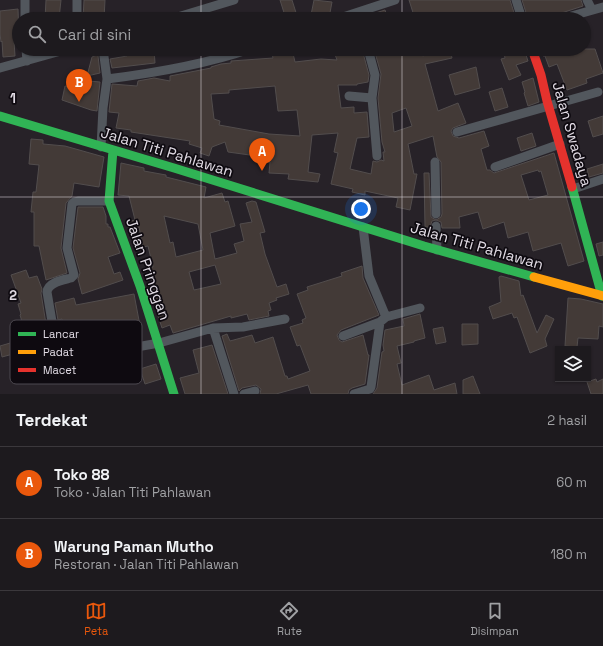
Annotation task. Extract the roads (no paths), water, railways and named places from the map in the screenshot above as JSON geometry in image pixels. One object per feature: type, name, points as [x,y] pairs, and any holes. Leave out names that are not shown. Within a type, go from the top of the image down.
[{"type":"main road","name":"Jalan Swadaya","points":[[534,56],[574,189],[603,296]]},
{"type":"main road","name":"Jalan Titi Pahlawan","points":[[0,116],[174,168],[437,250],[603,296]]},
{"type":"main road","name":"Jalan Pringgan","points":[[113,150],[110,201],[159,343],[174,394]]},
{"type":"street","points":[[25,0],[25,12]]},
{"type":"street","points":[[77,0],[77,12]]},
{"type":"street","points":[[194,12],[234,0]]},
{"type":"street","points":[[366,12],[395,0]]},
{"type":"street","points":[[516,0],[520,12]]},
{"type":"street","points":[[587,0],[592,10]]},
{"type":"street","points":[[585,12],[603,7]]},
{"type":"street","points":[[27,56],[27,61]]},
{"type":"street","points":[[0,68],[44,56]]},
{"type":"street","points":[[101,147],[106,79],[104,56]]},
{"type":"street","points":[[106,79],[164,72],[229,56]]},
{"type":"street","points":[[370,56],[375,75],[372,98],[377,156]]},
{"type":"street","points":[[457,132],[598,92]]},
{"type":"street","points":[[349,96],[372,98]]},
{"type":"street","points":[[495,167],[560,144]]},
{"type":"street","points":[[435,162],[436,214]]},
{"type":"street","points":[[574,189],[603,180]]},
{"type":"street","points":[[52,320],[47,292],[48,288],[51,284],[72,278],[74,275],[67,248],[72,204],[78,201],[110,201]]},
{"type":"street","points":[[436,226],[437,250]]},
{"type":"street","points":[[354,394],[373,392],[383,319],[369,276],[363,227]]},
{"type":"street","points":[[343,336],[383,319],[420,308]]},
{"type":"street","points":[[142,346],[159,343],[213,328],[243,327],[285,319]]},
{"type":"street","points":[[213,328],[234,394]]},
{"type":"street","points":[[244,394],[255,391]]},
{"type":"place","name":"Warung Paman Mutho","points":[[79,102]]},
{"type":"place","name":"Toko 88","points":[[262,171]]}]
